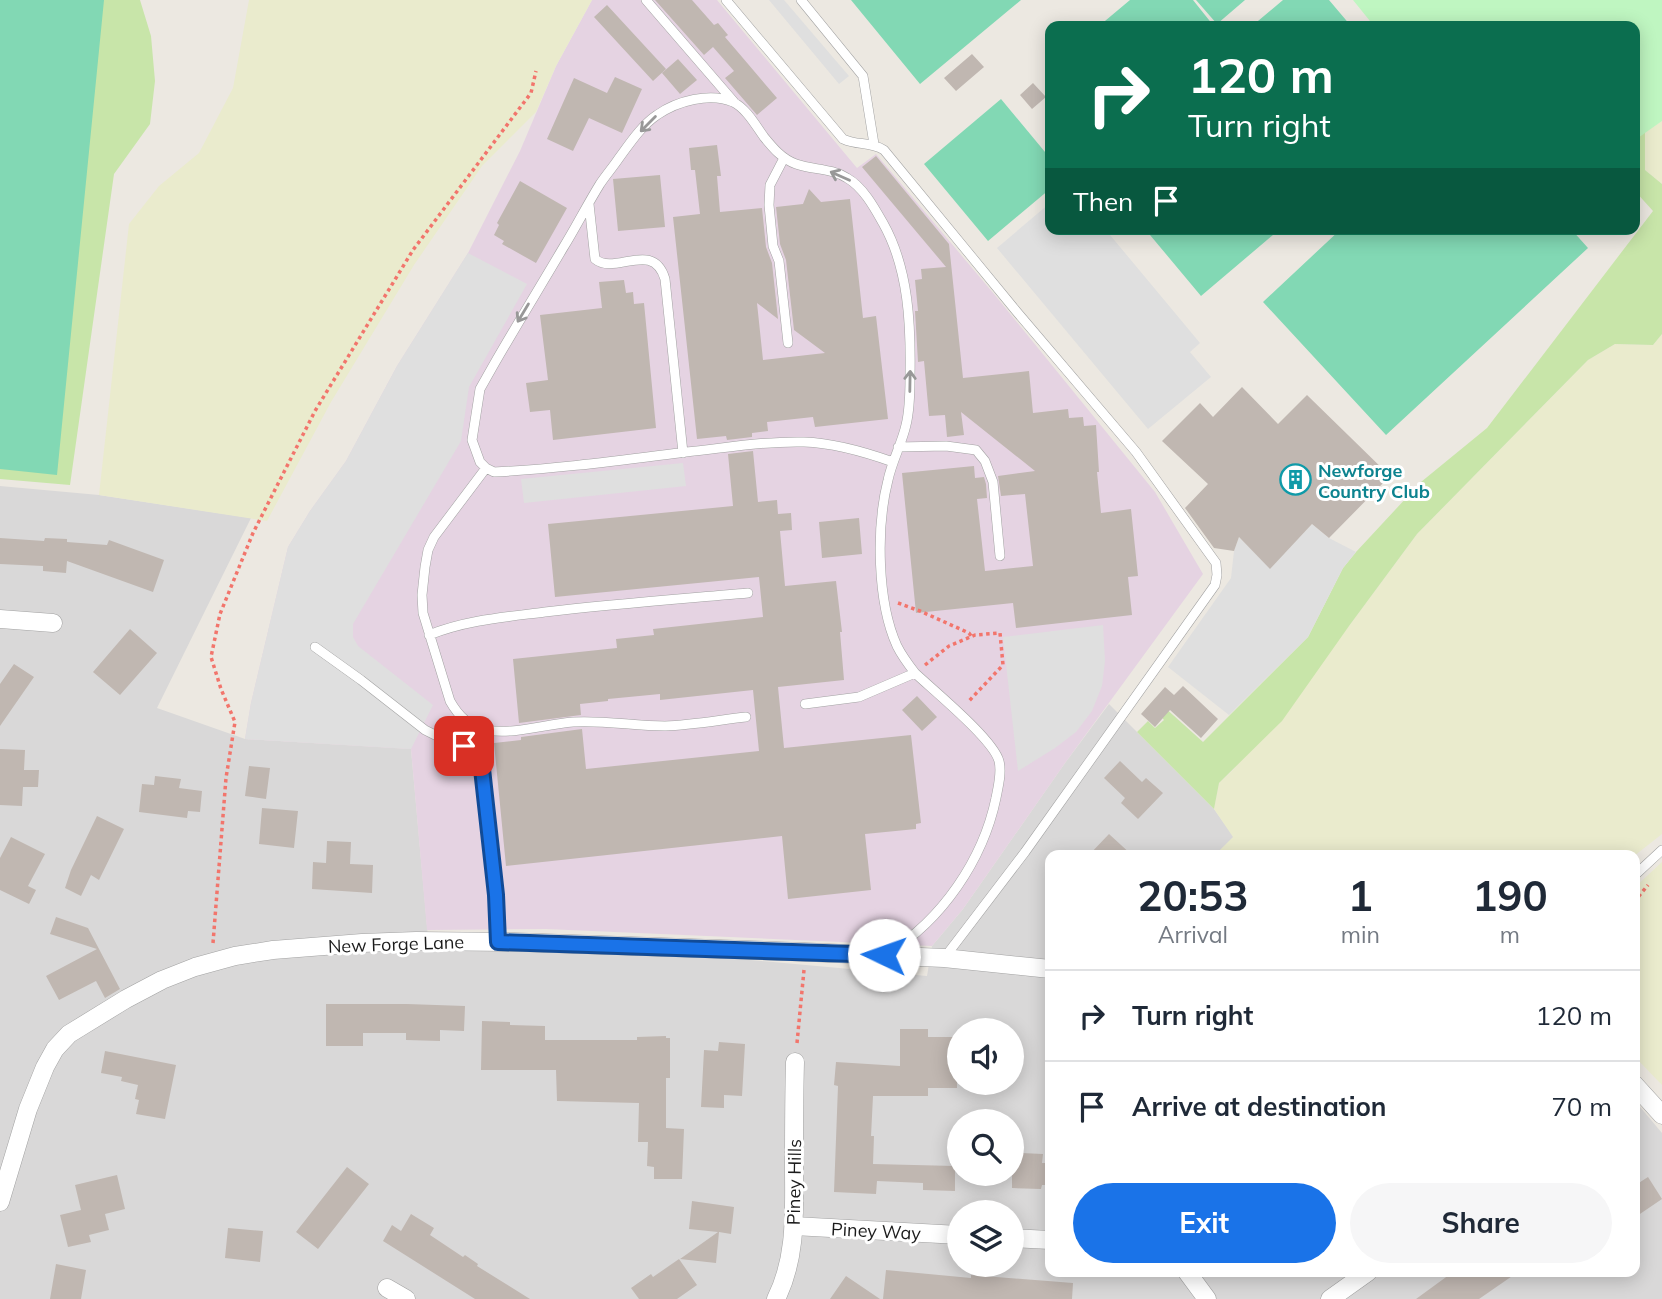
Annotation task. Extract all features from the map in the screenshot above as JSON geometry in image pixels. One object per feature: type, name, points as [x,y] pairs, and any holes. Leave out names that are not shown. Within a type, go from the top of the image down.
[{"type":"street","points":[[0,619],[52,623]]},
{"type":"street","name":"New Forge Lane","points":[[0,1202],[45,1067],[55,1049],[69,1034],[162,980],[235,956],[273,950],[416,941],[498,942],[806,951],[944,958],[1045,969]]},
{"type":"street","name":"Piney Hills","points":[[776,1299],[783,1285],[791,1255],[794,1226],[795,1062]]},
{"type":"street","points":[[1640,1091],[1662,1115]]},
{"type":"street","name":"Piney Way","points":[[794,1226],[947,1234]]},
{"type":"street","points":[[1024,1239],[1045,1240]]},
{"type":"street","points":[[1191,1277],[1207,1299]]},
{"type":"street","points":[[1330,1299],[1361,1277]]},
{"type":"street","points":[[387,1288],[406,1299]]},
{"type":"lane","points":[[646,0],[784,158],[795,164],[848,178],[872,205],[894,247],[901,267],[911,345],[909,407],[906,425],[887,481],[881,526],[883,594],[898,648],[915,673],[994,751],[999,762],[1000,776],[988,827],[975,858],[953,891],[929,919],[884,955]]},
{"type":"lane","points":[[801,0],[863,76],[874,144]]},
{"type":"lane","points":[[728,1],[843,139],[853,143],[874,144],[884,150],[1136,452],[1216,564],[1215,585],[1024,852],[944,958]]},
{"type":"lane","points":[[736,103],[711,98],[670,107],[656,116],[630,144],[602,181],[480,389],[472,440],[480,462],[494,472],[762,444],[805,442],[843,448],[892,462]]},
{"type":"lane","points":[[784,158],[770,185],[769,205],[773,246],[779,261],[788,343]]},
{"type":"lane","points":[[589,202],[595,258],[600,263],[647,260],[663,271],[683,453]]},
{"type":"lane","points":[[898,447],[946,446],[976,450],[985,461],[993,482],[1000,556]]},
{"type":"lane","points":[[486,468],[434,537],[428,550],[422,595],[429,635],[456,713],[466,722],[489,730],[574,722],[667,726],[746,717]]},
{"type":"lane","points":[[429,635],[448,628],[502,617],[748,593]]},
{"type":"lane","points":[[315,647],[425,730],[464,746],[475,755],[482,769],[496,895],[498,942]]},
{"type":"lane","points":[[805,704],[859,697],[915,673]]},
{"type":"lane","points":[[1640,870],[1662,850]]},
{"type":"path","points":[[211,963],[226,778],[235,722],[211,657],[220,614],[253,533],[315,411],[413,250],[531,93],[536,71]]},
{"type":"path","points":[[895,603],[920,611],[969,633],[972,637]]},
{"type":"path","points":[[915,673],[949,646],[972,637],[1000,633],[1003,665],[966,704]]},
{"type":"path","points":[[1640,895],[1652,880]]},
{"type":"path","points":[[795,1062],[806,951]]},
{"type":"shaded area","points":[[592,0],[717,0],[857,168],[876,154],[1155,492],[1203,574],[1065,763],[963,909],[932,946],[546,929],[427,930],[411,749],[245,739],[288,547],[346,461],[397,366],[468,253],[520,151],[556,66]]},
{"type":"shaded area","points":[[769,0],[784,0],[849,76],[839,84]]},
{"type":"shaded area","points":[[1045,207],[1045,235],[1110,235],[1200,343],[1190,352],[1211,377],[1148,429],[997,248]]},
{"type":"shaded area","points":[[468,253],[527,284],[469,387],[461,441],[353,624],[353,637],[358,646],[433,705],[411,749],[245,739],[288,547],[346,461],[397,366]]},
{"type":"shaded area","points":[[683,463],[686,486],[524,503],[521,479]]},
{"type":"shaded area","points":[[0,486],[99,495],[251,518],[157,708],[245,739],[411,749],[429,948],[728,958],[927,976],[932,946],[963,909],[1109,704],[1214,809],[1234,837],[1220,850],[1045,850],[1045,1277],[1640,1277],[1640,1107],[1662,1133],[1662,1299],[0,1299]]},
{"type":"shaded area","points":[[1312,524],[1329,538],[1356,552],[1343,568],[1308,637],[1229,715],[1168,667],[1231,578],[1234,551],[1239,537],[1270,568]]},
{"type":"shaded area","points":[[1103,625],[1105,661],[1102,686],[1092,711],[1076,732],[1018,771],[1003,637]]},
{"type":"green space","points":[[0,0],[140,0],[151,36],[155,81],[150,124],[114,174],[70,485],[0,479]]},
{"type":"green space","points":[[0,0],[104,0],[57,475],[0,469]]},
{"type":"green space","points":[[249,0],[592,0],[556,66],[536,112],[482,166],[414,265],[331,402],[267,521],[99,495],[129,224],[159,186],[199,153],[233,88]]},
{"type":"green space","points":[[851,0],[1021,0],[920,84]]},
{"type":"green space","points":[[1130,0],[1193,0],[1210,21],[1105,21]]},
{"type":"green space","points":[[1196,0],[1245,0],[1220,21],[1214,21]]},
{"type":"green space","points":[[1283,0],[1329,0],[1347,21],[1258,21]]},
{"type":"green space","points":[[1353,0],[1662,0],[1662,121],[1640,136],[1640,21],[1370,21]]},
{"type":"green space","points":[[1001,99],[1045,152],[1045,193],[988,241],[924,164]]},
{"type":"green space","points":[[1662,121],[1662,184],[1645,170],[1645,132]]},
{"type":"green space","points":[[1645,132],[1645,170],[1662,184],[1662,334],[1653,345],[1615,344],[1588,360],[1417,534],[1282,721],[1219,783],[1214,809],[1137,732],[1148,721],[1155,728],[1164,720],[1157,712],[1163,706],[1203,742],[1308,637],[1343,568],[1356,552],[1421,482],[1487,428],[1635,235],[1640,235],[1640,228],[1653,211],[1640,197],[1640,136]]},
{"type":"green space","points":[[1150,235],[1273,235],[1201,296]]},
{"type":"green space","points":[[1335,235],[1576,235],[1588,248],[1386,435],[1263,302]]},
{"type":"green space","points":[[1662,334],[1662,834],[1640,851],[1220,850],[1233,837],[1214,809],[1219,783],[1233,770],[1349,626],[1417,534],[1588,360],[1615,344],[1653,345]]},
{"type":"green space","points":[[1662,862],[1662,1085],[1640,1062],[1640,882]]},
{"type":"building","points":[[655,0],[692,0],[714,25],[718,23],[728,35],[725,37],[777,98],[757,115],[725,78],[734,71],[713,47],[704,55]]},
{"type":"building","points":[[607,5],[666,69],[653,81],[594,17]]},
{"type":"building","points":[[972,54],[984,67],[956,91],[944,78]]},
{"type":"building","points":[[678,59],[697,80],[680,94],[662,73]]},
{"type":"building","points":[[615,77],[642,89],[622,133],[589,118],[573,151],[547,139],[574,78],[607,93]]},
{"type":"building","points":[[1033,83],[1045,98],[1032,109],[1020,95]]},
{"type":"building","points":[[717,145],[721,176],[717,176],[720,212],[762,208],[778,319],[757,303],[763,360],[825,353],[794,330],[786,260],[780,244],[776,207],[803,204],[809,189],[821,202],[850,199],[863,318],[876,316],[888,419],[815,427],[813,417],[767,422],[768,431],[752,433],[752,437],[697,439],[673,217],[700,214],[695,170],[691,170],[689,148]]},
{"type":"building","points":[[876,156],[949,244],[963,378],[1029,371],[1033,413],[1068,409],[1069,418],[1083,417],[1084,426],[1096,425],[1101,513],[1131,509],[1138,576],[1128,577],[1132,615],[1016,628],[1013,603],[916,613],[902,473],[974,466],[975,478],[984,477],[987,498],[977,499],[985,571],[1033,566],[1025,494],[1001,496],[998,476],[1035,471],[961,412],[964,435],[947,437],[945,415],[929,416],[924,361],[918,362],[915,280],[922,279],[921,269],[946,267],[862,167]]},
{"type":"building","points":[[660,175],[665,227],[618,231],[613,179]]},
{"type":"building","points":[[520,181],[567,208],[536,263],[502,244],[504,241],[494,235],[499,225],[497,223]]},
{"type":"building","points":[[624,280],[626,293],[633,292],[634,304],[644,303],[656,428],[553,440],[550,410],[530,412],[526,383],[548,380],[540,315],[602,308],[599,282]]},
{"type":"building","name":"Newforge Country Club","points":[[1242,387],[1278,424],[1307,395],[1390,476],[1329,538],[1312,524],[1270,569],[1239,537],[1234,551],[1214,548],[1185,508],[1208,484],[1162,441],[1200,403],[1213,417]]},
{"type":"building","points":[[753,451],[758,502],[777,500],[778,514],[791,513],[792,530],[780,531],[785,586],[836,581],[842,632],[844,680],[778,687],[784,748],[911,735],[921,823],[916,824],[916,829],[865,834],[871,890],[788,899],[782,836],[506,866],[494,743],[582,729],[586,769],[759,751],[753,690],[660,700],[660,694],[608,699],[580,704],[581,715],[519,723],[513,659],[617,648],[616,639],[654,635],[653,629],[763,617],[759,577],[555,597],[548,524],[733,506],[728,454]]},
{"type":"building","points":[[859,518],[862,554],[822,558],[819,522]]},
{"type":"building","points":[[0,538],[44,541],[45,538],[67,539],[67,542],[107,545],[109,540],[164,560],[153,592],[67,561],[66,573],[43,571],[43,566],[0,564]]},
{"type":"building","points":[[130,629],[157,653],[120,695],[93,672]]},
{"type":"building","points":[[14,664],[34,677],[0,726],[0,684]]},
{"type":"building","points":[[1183,686],[1218,719],[1201,738],[1170,710],[1155,727],[1141,714],[1165,687],[1174,695]]},
{"type":"building","points":[[917,696],[937,717],[922,731],[902,710]]},
{"type":"building","points":[[0,749],[25,750],[24,770],[39,770],[38,787],[23,787],[22,806],[0,805]]},
{"type":"building","points":[[1120,761],[1142,782],[1146,778],[1163,793],[1138,819],[1121,803],[1125,798],[1104,778]]},
{"type":"building","points":[[249,766],[270,768],[266,799],[245,796]]},
{"type":"building","points":[[155,776],[181,779],[179,788],[202,791],[200,812],[188,811],[187,818],[139,812],[142,784],[154,785]]},
{"type":"building","points":[[262,808],[298,811],[294,848],[259,844]]},
{"type":"building","points":[[97,816],[124,829],[99,880],[91,875],[81,896],[65,888]]},
{"type":"building","points":[[1109,834],[1126,850],[1094,850]]},
{"type":"building","points":[[11,837],[45,854],[28,886],[36,890],[29,904],[0,890],[0,858]]},
{"type":"building","points":[[327,841],[351,842],[350,864],[373,865],[372,893],[312,889],[313,862],[326,863]]},
{"type":"building","points":[[56,917],[88,928],[120,989],[105,998],[96,981],[59,1000],[46,976],[97,949],[50,934]]},
{"type":"building","points":[[326,1004],[465,1006],[464,1031],[440,1030],[440,1041],[406,1040],[406,1033],[363,1033],[363,1046],[326,1046]]},
{"type":"building","points":[[482,1021],[545,1026],[545,1040],[670,1038],[670,1078],[666,1078],[666,1128],[684,1129],[682,1179],[654,1179],[654,1167],[647,1166],[648,1142],[638,1142],[639,1103],[557,1101],[556,1070],[481,1070]]},
{"type":"building","points":[[900,1029],[928,1029],[928,1037],[947,1037],[947,1088],[928,1088],[928,1096],[873,1096],[873,1164],[947,1166],[947,1186],[955,1186],[955,1191],[923,1190],[923,1183],[877,1181],[876,1194],[834,1192],[838,1086],[834,1085],[836,1062],[900,1066]]},
{"type":"building","points":[[719,1042],[745,1044],[742,1096],[724,1095],[724,1108],[701,1107],[704,1050],[718,1051]]},
{"type":"building","points":[[105,1051],[176,1065],[165,1119],[136,1114],[138,1085],[121,1081],[122,1077],[101,1073]]},
{"type":"building","points":[[1024,1153],[1043,1154],[1045,1185],[1042,1185],[1041,1189],[1012,1188],[1024,1186]]},
{"type":"building","points":[[347,1167],[369,1184],[318,1249],[296,1232]]},
{"type":"building","points":[[117,1175],[125,1209],[105,1214],[109,1230],[89,1235],[91,1242],[68,1247],[60,1215],[81,1210],[75,1185]]},
{"type":"building","points":[[1648,1177],[1662,1199],[1640,1214],[1640,1182]]},
{"type":"building","points":[[692,1201],[734,1207],[731,1234],[719,1232],[716,1263],[680,1259],[718,1232],[689,1229]]},
{"type":"building","points":[[411,1214],[434,1228],[430,1235],[530,1299],[475,1299],[383,1241],[392,1225],[401,1231]]},
{"type":"building","points":[[228,1228],[263,1231],[260,1262],[225,1258]]},
{"type":"building","points":[[679,1259],[697,1285],[677,1299],[639,1299],[631,1288]]},
{"type":"building","points":[[56,1264],[86,1270],[81,1299],[50,1299]]},
{"type":"building","points":[[886,1270],[947,1277],[996,1277],[1073,1283],[1072,1299],[883,1299]]},
{"type":"building","points":[[846,1276],[880,1299],[830,1299]]},
{"type":"building","points":[[1446,1277],[1511,1277],[1479,1299],[1416,1299]]},
{"type":"place","name":"Newforge Country Club","points":[[1295,480]]},
{"type":"route","points":[[464,746],[475,755],[482,769],[496,895],[498,942],[884,955]]}]
